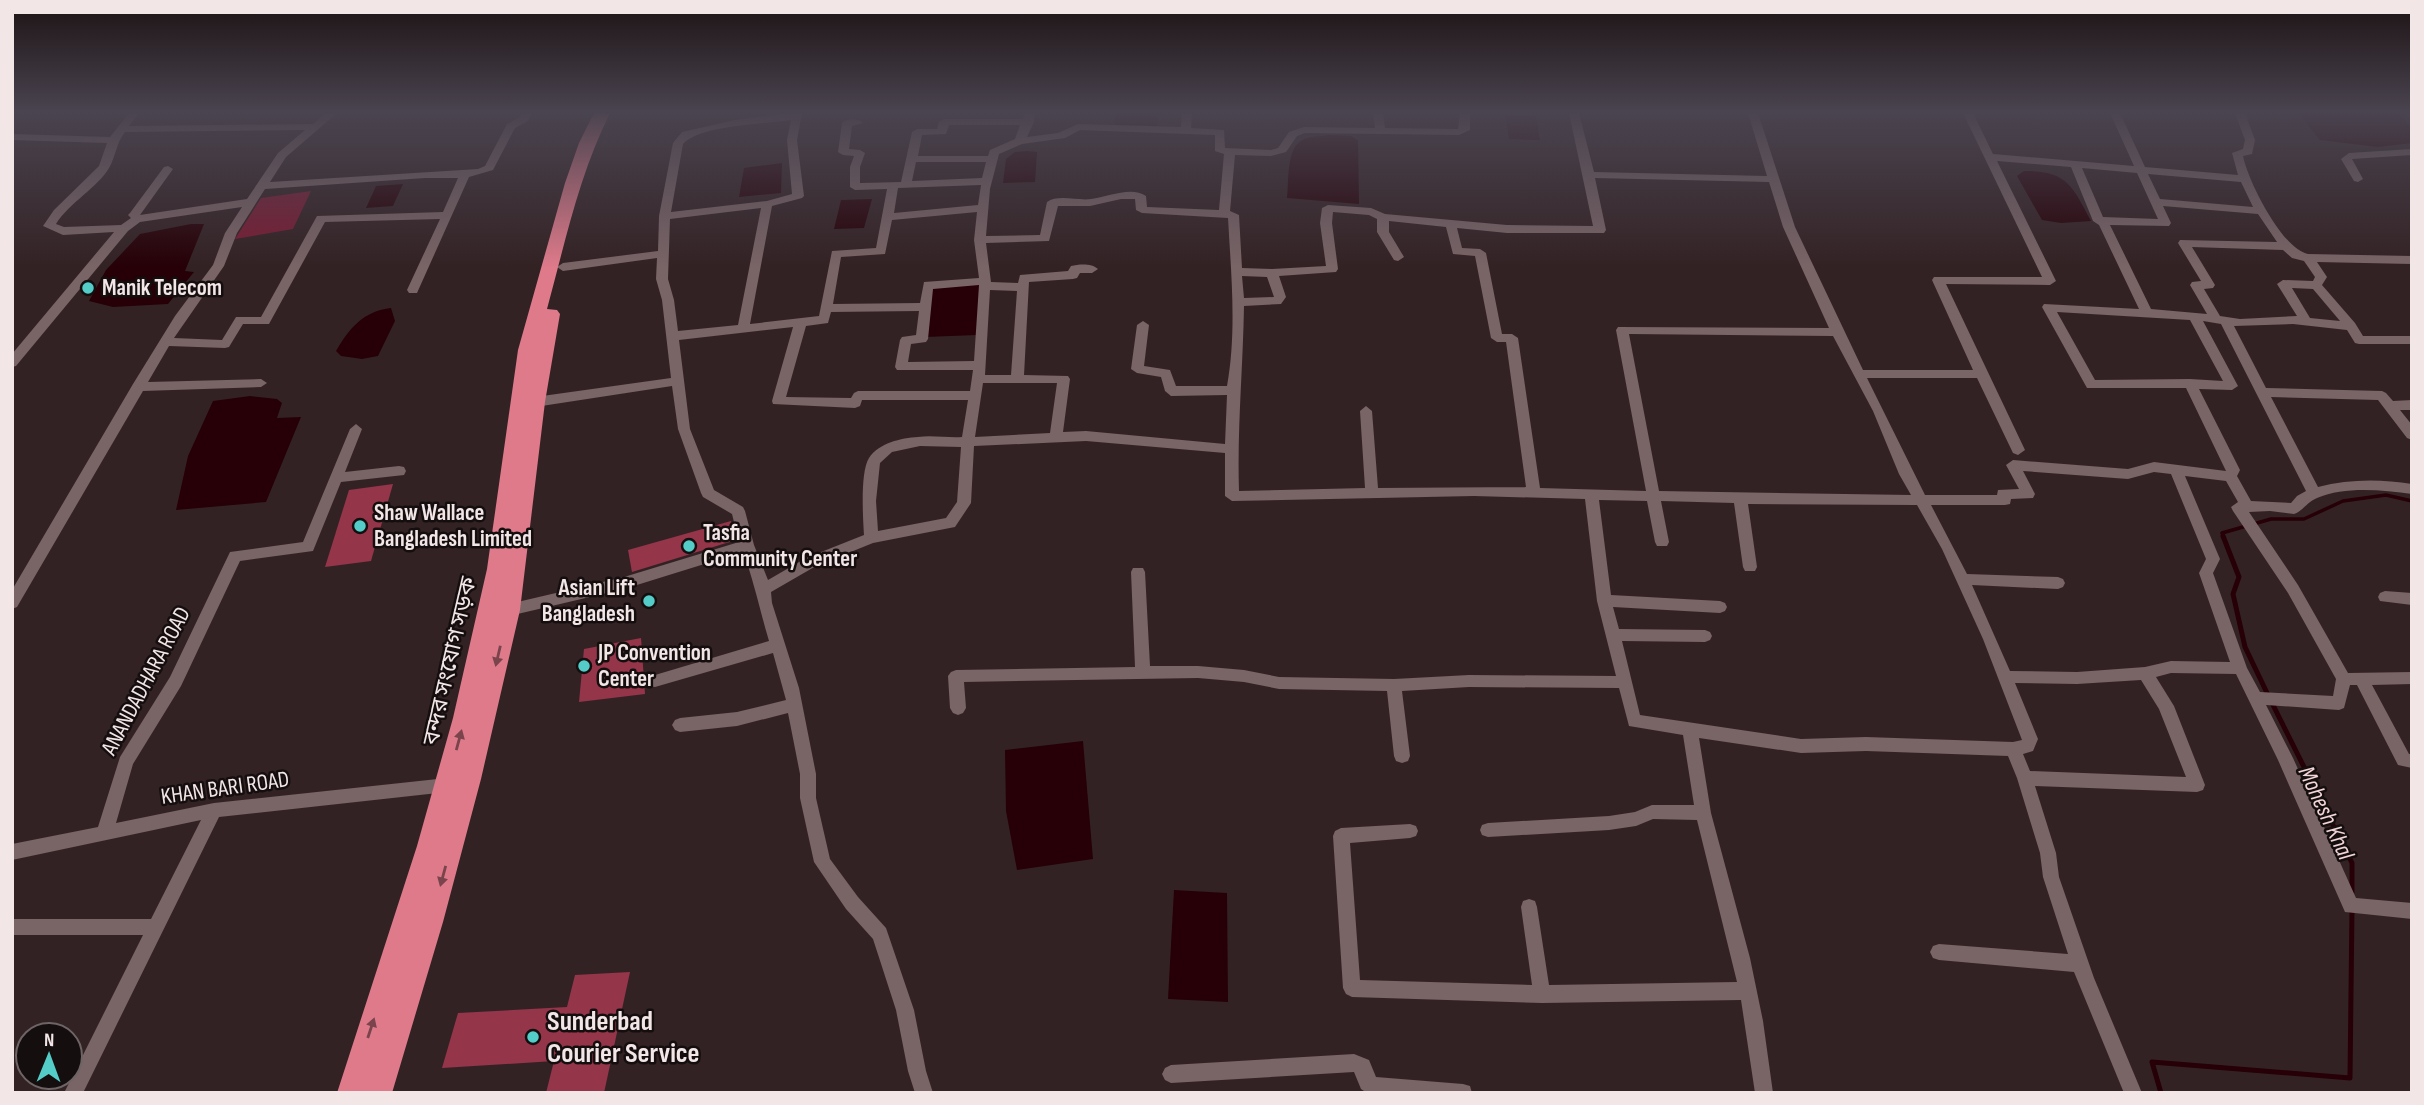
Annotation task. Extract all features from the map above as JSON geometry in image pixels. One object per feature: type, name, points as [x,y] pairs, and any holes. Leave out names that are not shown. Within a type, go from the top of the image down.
[{"type":"highway","name":"বন্দর সংযোগ সড়ক","points":[[351,1093],[447,785],[465,718],[498,569],[527,349],[579,165]]},
{"type":"highway","name":"বন্দর সংযোগ সড়ক","points":[[378,1093],[430,922],[469,779],[509,610],[547,328],[589,165]]},
{"type":"street","points":[[105,165],[58,212],[49,226],[63,231],[124,228]]},
{"type":"street","points":[[12,603],[137,387],[218,266],[232,233],[276,165]]},
{"type":"street","points":[[262,186],[426,175],[465,175],[489,168],[491,165]]},
{"type":"street","points":[[674,165],[665,216],[662,279],[668,300],[684,429],[708,493],[738,511],[747,545],[764,589],[765,603],[794,705],[808,774],[808,798],[822,862],[852,903],[880,934],[905,1010],[924,1093]]},
{"type":"street","points":[[665,216],[767,204],[798,196],[795,165]]},
{"type":"street","points":[[856,165],[855,187],[926,186],[927,182],[986,181]]},
{"type":"street","points":[[906,186],[910,165]]},
{"type":"street","points":[[764,589],[811,562],[871,538],[950,523],[964,503],[968,441],[980,365],[985,284],[980,240],[986,181],[991,165]]},
{"type":"street","points":[[1224,214],[1229,165]]},
{"type":"street","points":[[1236,272],[1272,273],[1332,269],[1326,223],[1328,208],[1451,225],[1600,230],[1586,165]]},
{"type":"street","points":[[1591,493],[1604,601],[1634,721],[1801,746],[2027,746],[2030,739],[2006,677],[1939,529],[1906,474],[1879,411],[1837,332],[1789,227],[1768,165]]},
{"type":"street","points":[[1995,165],[2050,281],[1938,280],[2018,450]]},
{"type":"street","points":[[2075,165],[2099,221],[2165,223],[2139,165]]},
{"type":"street","points":[[2081,165],[2243,179]]},
{"type":"street","points":[[2240,165],[2243,179],[2294,255],[2308,258],[2412,260]]},
{"type":"street","points":[[2349,165],[2358,179]]},
{"type":"street","points":[[137,219],[134,215],[168,169]]},
{"type":"street","points":[[413,290],[465,175]]},
{"type":"street","points":[[1587,175],[1772,179]]},
{"type":"street","points":[[673,335],[824,320],[836,254],[881,251],[893,187]]},
{"type":"street","points":[[980,240],[1045,238],[1053,202],[1090,203],[1121,195],[1140,196],[1142,210],[1233,215],[1238,302],[1231,449],[1232,496],[1591,493],[2005,500],[2003,494],[2028,494],[2013,465],[2128,474],[2154,467],[2230,476]]},
{"type":"street","points":[[12,363],[124,228],[137,219],[251,202]]},
{"type":"street","points":[[2156,202],[2263,211]]},
{"type":"street","points":[[743,329],[767,204]]},
{"type":"street","points":[[887,217],[983,208]]},
{"type":"street","points":[[165,342],[225,344],[240,320],[265,321],[321,219],[447,215]]},
{"type":"street","points":[[1383,217],[1383,232],[1398,257]]},
{"type":"street","points":[[2103,222],[2147,313]]},
{"type":"street","points":[[1451,225],[1457,251],[1480,253],[1497,338],[1512,338],[1534,493]]},
{"type":"street","points":[[2287,246],[2184,243],[2209,285],[2196,285],[2264,392],[2314,492]]},
{"type":"street","points":[[563,267],[662,254]]},
{"type":"street","points":[[2308,258],[2321,277],[2316,285]]},
{"type":"street","points":[[1017,379],[1024,278],[1073,275],[1075,269],[1092,269]]},
{"type":"street","points":[[1238,302],[1277,300],[1280,297],[1272,273]]},
{"type":"street","points":[[2046,281],[2061,308]]},
{"type":"street","points":[[980,365],[901,367],[906,340],[922,339],[928,285],[985,284],[1023,287]]},
{"type":"street","points":[[2307,321],[2283,284],[2316,285],[2351,326],[2359,340],[2412,340]]},
{"type":"street","points":[[826,308],[925,307]]},
{"type":"street","points":[[2194,316],[2232,386],[2190,383],[2091,385],[2048,307],[2194,316],[2240,323],[2307,321],[2351,326]]},
{"type":"street","points":[[801,322],[778,401],[855,403],[858,396],[975,395]]},
{"type":"street","points":[[1143,325],[1138,369],[1166,373],[1171,391],[1233,390]]},
{"type":"street","points":[[1662,542],[1622,330],[1837,332]]},
{"type":"street","points":[[1860,374],[1981,374]]},
{"type":"street","points":[[978,379],[1064,379],[1056,438]]},
{"type":"street","points":[[535,402],[679,381]]},
{"type":"street","points":[[137,387],[261,383]]},
{"type":"street","points":[[2190,383],[2233,470],[2230,476]]},
{"type":"street","points":[[2264,392],[2382,396],[2412,435]]},
{"type":"street","points":[[2391,406],[2412,405]]},
{"type":"street","points":[[1366,411],[1372,493]]},
{"type":"street","points":[[356,429],[336,478],[399,471]]},
{"type":"street","points":[[871,538],[869,501],[874,461],[887,449],[895,446],[920,442],[1086,436],[1231,449]]},
{"type":"street","points":[[2176,471],[2213,559],[2206,573],[2240,668],[2285,758],[2351,906],[2412,911]]},
{"type":"street","points":[[2230,476],[2246,505]]},
{"type":"street","name":"ANANDADHARA ROAD","points":[[105,831],[126,762],[176,681],[235,556],[308,547],[336,478]]},
{"type":"street","points":[[2255,698],[2339,703],[2344,679],[2293,589],[2238,507],[2246,505],[2294,509],[2296,504],[2314,492],[2362,486],[2393,485],[2412,489]]},
{"type":"street","points":[[1740,497],[1750,567]]},
{"type":"street","points":[[509,610],[624,583],[747,545]]},
{"type":"street","points":[[1138,572],[1143,673]]},
{"type":"street","points":[[1961,579],[2058,583]]},
{"type":"street","points":[[2385,597],[2412,599]]},
{"type":"street","points":[[1604,601],[1720,607]]},
{"type":"street","points":[[1613,635],[1705,636]]},
{"type":"street","points":[[655,681],[778,645]]},
{"type":"street","points":[[2006,677],[2077,678],[2145,673],[2171,667],[2240,668]]},
{"type":"street","points":[[958,708],[956,676],[1198,672],[1244,676],[1279,683],[1394,685],[1469,681],[1625,682]]},
{"type":"street","points":[[2025,778],[2197,785],[2166,706],[2145,673]]},
{"type":"street","points":[[2361,678],[2404,760],[2412,761]]},
{"type":"street","points":[[2344,679],[2412,678]]},
{"type":"street","points":[[1394,685],[1402,756]]},
{"type":"street","points":[[680,724],[737,719],[794,705]]},
{"type":"street","points":[[1690,728],[1703,813],[1736,935],[1764,1093]]},
{"type":"street","points":[[2013,748],[2025,778],[2048,853],[2051,877],[2080,964],[2106,1034],[2133,1093]]},
{"type":"street","name":"KHAN BARI ROAD","points":[[12,852],[214,810],[447,785]]},
{"type":"street","points":[[73,1093],[214,810]]},
{"type":"street","points":[[1488,830],[1609,823],[1636,819],[1652,812],[1703,813]]},
{"type":"street","points":[[1410,831],[1341,836],[1352,988],[1542,994],[1747,991]]},
{"type":"street","points":[[1529,907],[1542,994]]},
{"type":"street","points":[[12,927],[156,927]]},
{"type":"street","points":[[1939,952],[2080,964]]},
{"type":"street","points":[[1171,1074],[1354,1063],[1363,1066],[1368,1082],[1373,1086],[1463,1093]]},
{"type":"shaded area","points":[[782,165],[781,193],[739,197],[744,168]]},
{"type":"shaded area","points":[[1005,165],[1036,165],[1035,182],[1003,183]]},
{"type":"shaded area","points":[[1290,165],[1358,165],[1359,204],[1287,198]]},
{"type":"shaded area","points":[[2024,171],[2050,174],[2066,182],[2079,198],[2091,221],[2061,223],[2042,220],[2017,176]]},
{"type":"shaded area","points":[[403,184],[393,206],[366,208],[376,186]]},
{"type":"shaded area","points":[[311,191],[293,229],[235,239],[261,198]]},
{"type":"shaded area","points":[[872,199],[864,228],[834,229],[841,200]]},
{"type":"shaded area","points":[[204,224],[185,271],[194,272],[168,304],[113,307],[89,301],[106,270],[140,234]]},
{"type":"shaded area","points":[[980,284],[977,335],[925,337],[930,288]]},
{"type":"shaded area","points":[[391,308],[395,321],[378,356],[362,359],[341,356],[336,351],[358,322],[373,313]]},
{"type":"shaded area","points":[[250,396],[277,399],[282,403],[277,418],[301,417],[266,502],[176,510],[188,456],[213,401]]},
{"type":"shaded area","points":[[1083,741],[1093,859],[1017,870],[1006,811],[1005,750]]},
{"type":"shaded area","points":[[1174,890],[1227,893],[1228,1002],[1168,999]]},
{"type":"building","name":"Shaw Wallace Bangladesh Limited","points":[[393,484],[371,561],[325,567],[349,490]]},
{"type":"building","points":[[731,521],[736,540],[632,572],[628,550]]},
{"type":"building","name":"JP Convention Center","points":[[641,638],[645,694],[579,702],[584,649]]},
{"type":"building","name":"Sunderbad Courier Service","points":[[630,972],[604,1093],[546,1093],[554,1061],[442,1068],[458,1013],[567,1007],[575,975]]},
{"type":"waterway","name":"Mohesh Khal","points":[[2224,537],[2222,533],[2271,519],[2304,519],[2343,501],[2386,495],[2412,501]]},
{"type":"waterway","name":"Mohesh Khal","points":[[2223,536],[2239,577],[2233,594],[2245,647],[2268,695]]},
{"type":"waterway","name":"Mohesh Khal","points":[[2272,703],[2352,863],[2352,892]]},
{"type":"waterway","name":"Mohesh Khal","points":[[2161,1093],[2152,1062],[2350,1078],[2352,908]]},
{"type":"place","name":"Manik Telecom","points":[[88,288]]},
{"type":"place","name":"Shaw Wallace Bangladesh Limited","points":[[360,526]]},
{"type":"place","name":"Tasfia Community Center","points":[[689,546]]},
{"type":"place","name":"Asian Lift Bangladesh","points":[[649,601]]},
{"type":"place","name":"JP Convention Center","points":[[584,666]]},
{"type":"place","name":"Sunderbad Courier Service","points":[[533,1037]]}]
